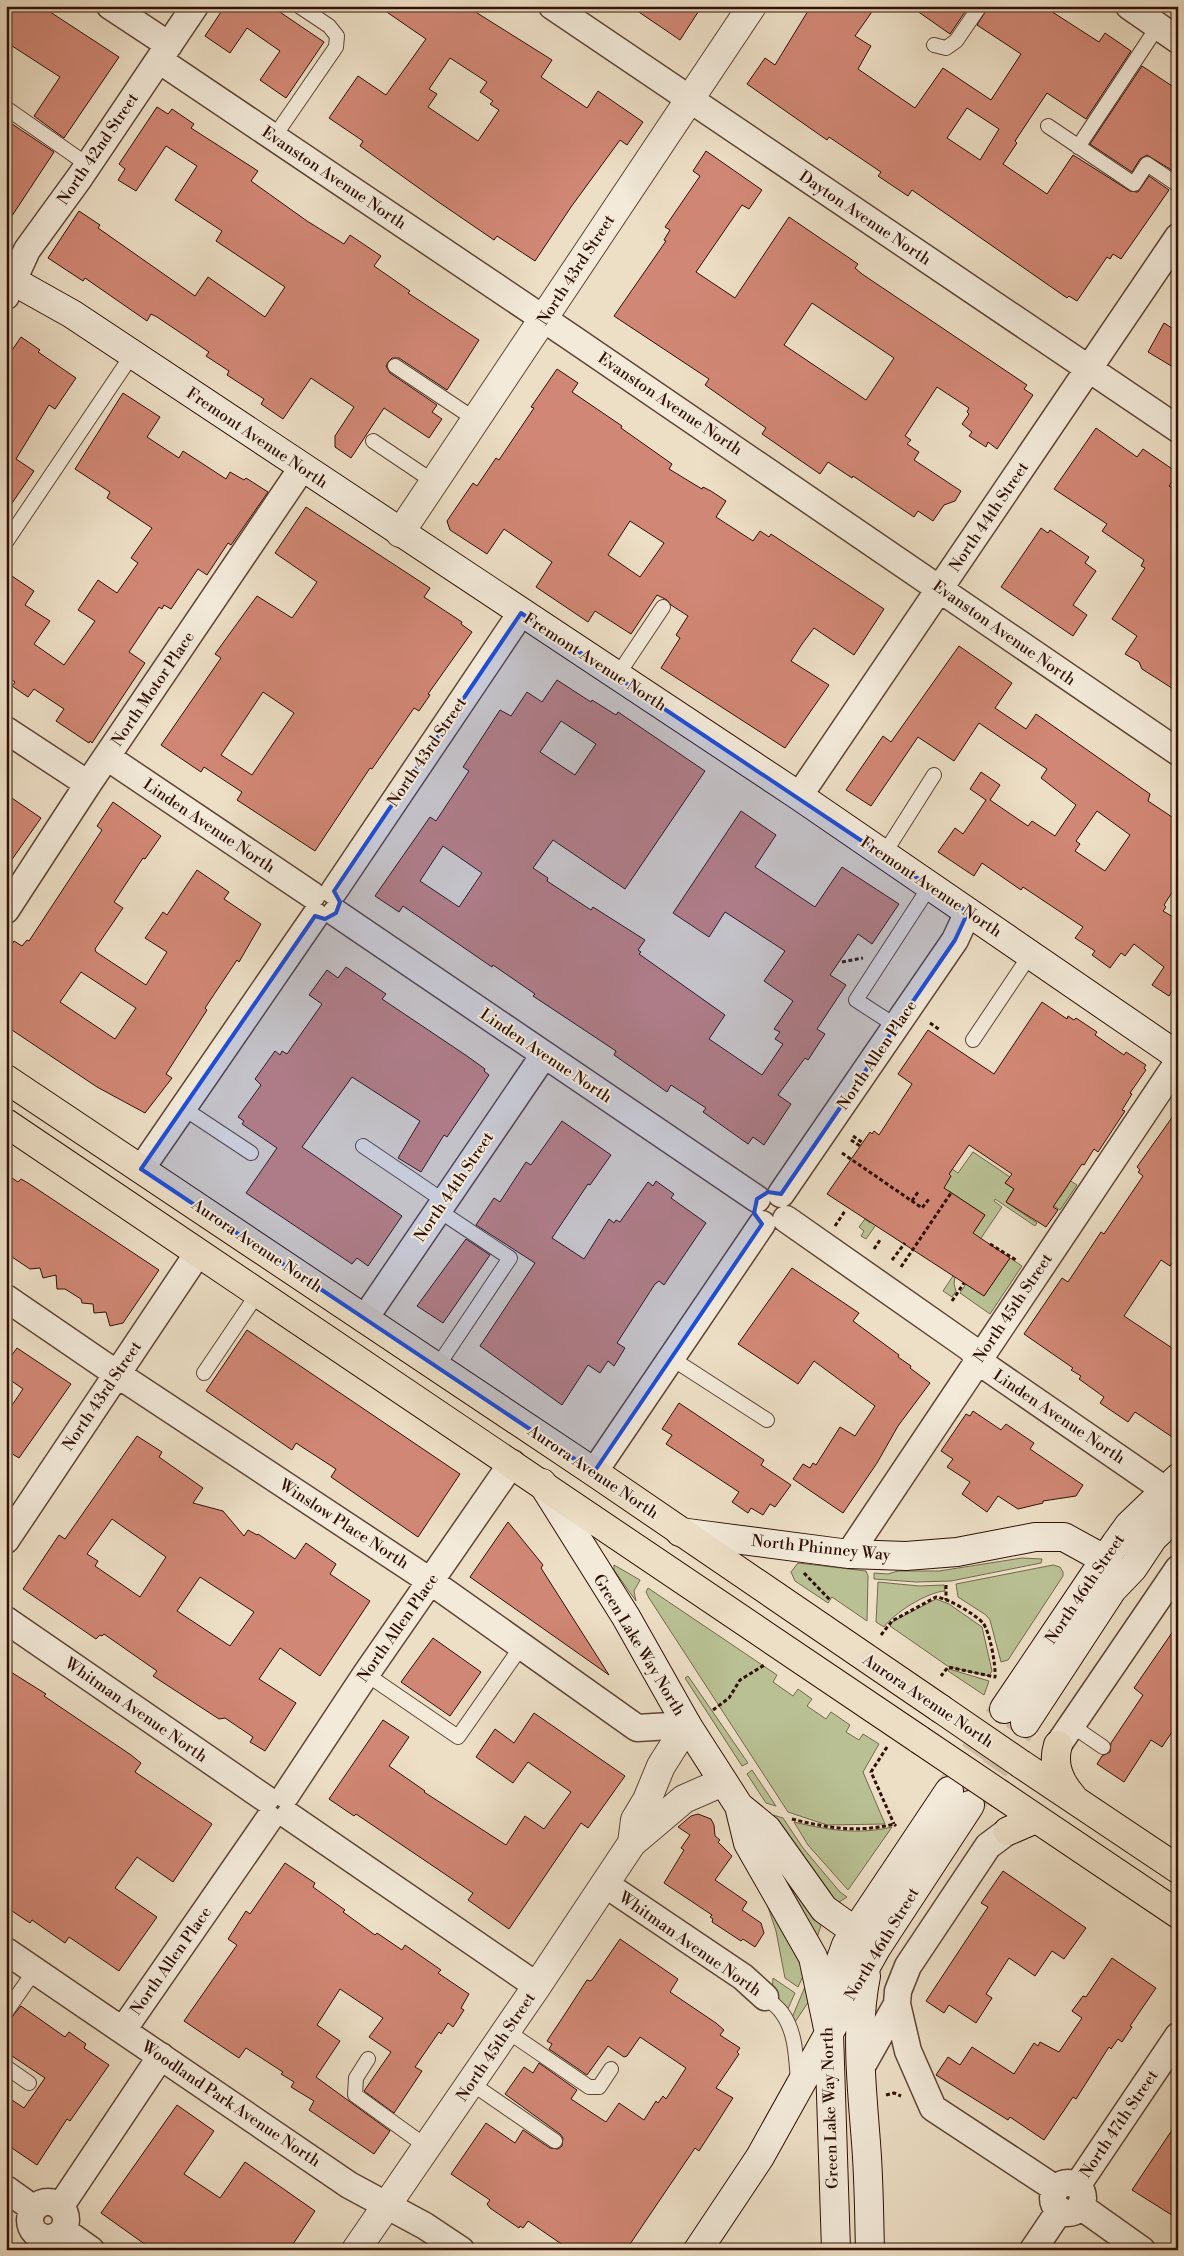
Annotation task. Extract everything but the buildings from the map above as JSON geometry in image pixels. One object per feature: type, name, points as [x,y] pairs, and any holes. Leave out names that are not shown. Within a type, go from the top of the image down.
[{"type":"highway","name":"Aurora Avenue North","points":[[6,1079],[594,1472],[1178,1869]]},
{"type":"highway","points":[[6,1123],[1178,1914]]},
{"type":"highway","points":[[1065,1735],[1055,1758],[1056,1769],[1065,1788],[1074,1799]]},
{"type":"highway","points":[[1008,1831],[1036,1819]]},
{"type":"main road","name":"North 43rd Street","points":[[400,533],[752,6]]},
{"type":"main road","name":"Fremont Avenue North","points":[[8,285],[64,309],[799,796],[1178,1056]]},
{"type":"main road","name":"Green Lake Way North","points":[[542,1483],[626,1617],[687,1726],[739,1806],[767,1829],[824,1909],[853,1932],[873,1953],[861,2012],[861,2068],[868,2174],[870,2250]]},
{"type":"main road","name":"North 46th Street","points":[[1171,1484],[1129,1526],[1104,1559],[1014,1716],[1112,1590],[1133,1568],[1154,1538],[1178,1514]]},
{"type":"main road","name":"North Phinney Way","points":[[680,1532],[849,1554],[906,1556],[981,1548],[1035,1537],[1064,1537],[1104,1559]]},
{"type":"main road","points":[[1104,1559],[1112,1590]]},
{"type":"main road","name":"North 45th Street","points":[[632,1843],[635,1820],[647,1800],[661,1766],[687,1726]]},
{"type":"main road","name":"North 45th Street","points":[[356,2250],[507,2031],[632,1843],[684,1799],[723,1782]]},
{"type":"main road","name":"North 46th Street","points":[[698,2250],[743,2184],[799,2087],[960,1798],[853,1932],[837,1970],[829,2033]]},
{"type":"main road","name":"Green Lake Way North","points":[[739,1806],[748,1843],[813,1957],[829,2033],[836,2250]]},
{"type":"street","name":"Evanston Avenue North","points":[[110,6],[164,52],[274,137],[940,588],[1178,752]]},
{"type":"street","name":"North 42nd Street","points":[[8,285],[27,250],[88,165],[195,6]]},
{"type":"street","name":"Dayton Avenue North","points":[[552,6],[688,100],[1178,429]]},
{"type":"street","points":[[1129,6],[1168,33]]},
{"type":"street","name":"North 44th Street","points":[[799,796],[1178,237]]},
{"type":"street","name":"North Motor Place","points":[[6,910],[88,784],[302,468]]},
{"type":"street","name":"North 43rd Street","points":[[141,1169],[324,904],[521,613]]},
{"type":"street","points":[[6,730],[88,784]]},
{"type":"street","name":"Linden Avenue North","points":[[107,757],[771,1209],[970,1348],[988,1368],[1171,1484]]},
{"type":"street","name":"North Allen Place","points":[[594,1472],[955,940],[968,912]]},
{"type":"street","name":"North 44th Street","points":[[365,1318],[544,1055]]},
{"type":"street","name":"North 45th Street","points":[[849,1554],[1178,1062]]},
{"type":"street","name":"North 43rd Street","points":[[6,1540],[198,1253]]},
{"type":"street","name":"Winslow Place North","points":[[6,1298],[117,1374],[430,1581],[637,1728],[687,1726]]},
{"type":"street","name":"North Allen Place","points":[[123,2030],[512,1463]]},
{"type":"street","points":[[1065,1735],[1178,1569]]},
{"type":"street","name":"Whitman Avenue North","points":[[6,1620],[537,1986]]},
{"type":"street","points":[[1008,1831],[988,1846],[908,1966],[898,1991],[897,2004],[908,2051],[933,2108],[1142,2250]]},
{"type":"street","name":"Whitman Avenue North","points":[[605,1884],[743,1977],[765,1997]]},
{"type":"street","name":"Woodland Park Avenue North","points":[[6,1950],[349,2185],[426,2226],[461,2250]]},
{"type":"street","points":[[861,2068],[897,2004]]},
{"type":"street","name":"North 47th Street","points":[[1033,2250],[1178,2036]]},
{"type":"street","points":[[48,2231],[161,2056]]},
{"type":"street","points":[[6,2189],[34,2209],[30,2219],[31,2225],[91,2250]]},
{"type":"lane","points":[[274,137],[336,47],[337,36],[329,26],[299,6]]},
{"type":"lane","points":[[934,45],[946,48],[956,41],[980,6]]},
{"type":"lane","points":[[1078,147],[1168,33]]},
{"type":"lane","points":[[6,108],[88,165]]},
{"type":"lane","points":[[1048,126],[1134,184],[1147,164],[1178,185]]},
{"type":"lane","points":[[6,542],[132,355]]},
{"type":"lane","points":[[395,366],[476,420]]},
{"type":"lane","points":[[373,441],[434,482]]},
{"type":"lane","points":[[617,676],[664,607]]},
{"type":"lane","points":[[884,854],[934,775]]},
{"type":"lane","points":[[896,1026],[856,1000],[930,886]]},
{"type":"lane","points":[[973,1040],[1030,955]]},
{"type":"lane","points":[[183,1108],[251,1153]]},
{"type":"lane","points":[[363,1146],[510,1258],[437,1367]]},
{"type":"lane","points":[[204,1373],[258,1293]]},
{"type":"lane","points":[[672,1358],[767,1420]]},
{"type":"lane","points":[[366,1674],[458,1737],[521,1647]]},
{"type":"lane","points":[[1065,1735],[1104,1748]]},
{"type":"lane","points":[[6,2012],[35,1970]]},
{"type":"lane","name":"Whitman Avenue North","points":[[765,1997],[782,2012],[790,2028],[796,2049],[799,2087]]},
{"type":"lane","points":[[507,2031],[589,2087],[599,2087],[611,2069]]},
{"type":"lane","points":[[368,2059],[356,2078],[355,2095],[427,2147]]},
{"type":"lane","points":[[6,2067],[29,2083]]},
{"type":"lane","points":[[471,2083],[555,2141]]},
{"type":"path","points":[[842,962],[866,957]]},
{"type":"path","points":[[930,1023],[940,1030]]},
{"type":"path","points":[[852,1138],[861,1144]]},
{"type":"path","points":[[842,1154],[922,1208],[929,1199]]},
{"type":"path","points":[[912,1201],[918,1192]]},
{"type":"path","points":[[901,1267],[951,1193]]},
{"type":"path","points":[[839,1221],[845,1211]]},
{"type":"path","points":[[874,1248],[880,1240]]},
{"type":"path","points":[[892,1260],[903,1243]]},
{"type":"path","points":[[990,1244],[1020,1262]]},
{"type":"path","points":[[952,1301],[964,1283]]},
{"type":"path","points":[[801,1570],[830,1600]]},
{"type":"path","points":[[946,1585],[946,1600]]},
{"type":"path","points":[[881,1635],[892,1621],[933,1598],[946,1600],[984,1624],[995,1677],[948,1666],[941,1676]]},
{"type":"path","points":[[713,1710],[729,1698],[740,1680],[769,1662]]},
{"type":"path","points":[[790,1819],[844,1830],[896,1826],[871,1772],[885,1751]]},
{"type":"path","points":[[864,2112],[876,2100],[894,2093],[921,2109],[933,2108]]},
{"type":"highlighted area","points":[[521,613],[968,912],[955,940],[781,1194],[768,1192],[757,1199],[754,1213],[762,1224],[594,1472],[141,1169],[315,916],[325,919],[336,913],[340,902],[334,891]]},
{"type":"green space","points":[[973,1152],[1010,1177],[1005,1183],[1014,1189],[1006,1202],[1037,1223],[1035,1226],[995,1199],[994,1201],[1002,1207],[955,1277],[956,1291],[952,1297],[943,1291],[969,1252],[963,1248],[985,1215],[949,1191],[910,1248],[885,1212],[866,1239],[861,1236],[864,1231],[859,1227],[865,1219],[870,1223],[886,1199],[934,1202],[951,1176],[931,1162],[934,1157],[958,1173]]},
{"type":"green space","points":[[1066,1178],[1077,1185],[1060,1210],[1018,1182],[1060,1197],[1068,1185],[1064,1182]]},
{"type":"green space","points":[[1010,1258],[1022,1266],[990,1314],[960,1293],[966,1284],[984,1296]]},
{"type":"green space","points":[[1022,1558],[1042,1559],[1041,1563],[951,1581],[916,1582],[874,1579],[874,1573],[939,1571]]},
{"type":"green space","points":[[798,1563],[866,1571],[868,1576],[867,1621],[832,1597],[828,1603],[795,1581],[791,1572]]},
{"type":"green space","points":[[614,1565],[640,1580],[634,1591],[636,1601],[614,1570]]},
{"type":"green space","points":[[1053,1565],[1060,1567],[1063,1576],[1008,1660],[1001,1662],[990,1620],[986,1615],[958,1597],[956,1584]]},
{"type":"green space","points":[[878,1582],[919,1586],[944,1585],[945,1591],[920,1599],[895,1616],[884,1627],[876,1622]]},
{"type":"green space","points":[[648,1588],[777,1675],[773,1682],[793,1696],[798,1689],[812,1699],[807,1706],[826,1719],[831,1712],[850,1725],[846,1732],[859,1740],[863,1734],[879,1744],[863,1772],[885,1824],[827,1825],[788,1812],[649,1598],[646,1592]]},
{"type":"green space","points":[[936,1599],[949,1604],[982,1627],[992,1671],[989,1676],[949,1667],[890,1626],[892,1622]]},
{"type":"green space","points":[[949,1669],[989,1681],[984,1695],[948,1671]]},
{"type":"green space","points":[[688,1676],[748,1763],[742,1766],[685,1678]]},
{"type":"green space","points":[[752,1770],[776,1806],[766,1803],[747,1774]]},
{"type":"green space","points":[[773,1815],[783,1818],[803,1848],[840,1892],[847,1897],[839,1902],[830,1898]]},
{"type":"green space","points":[[794,1822],[855,1831],[892,1827],[848,1890],[808,1845]]},
{"type":"green space","points":[[788,1886],[791,1886],[822,1922],[816,1941]]},
{"type":"green space","points":[[767,1904],[809,1963],[798,1987],[785,1978],[776,1931]]},
{"type":"green space","points":[[812,1970],[811,1998],[795,2022],[791,2020]]},
{"type":"green space","points":[[773,1978],[795,1993],[787,2011],[772,1993]]},
{"type":"tunnel","points":[[950,1788],[1004,1709]]},
{"type":"tunnel","points":[[971,1804],[1025,1723]]}]
